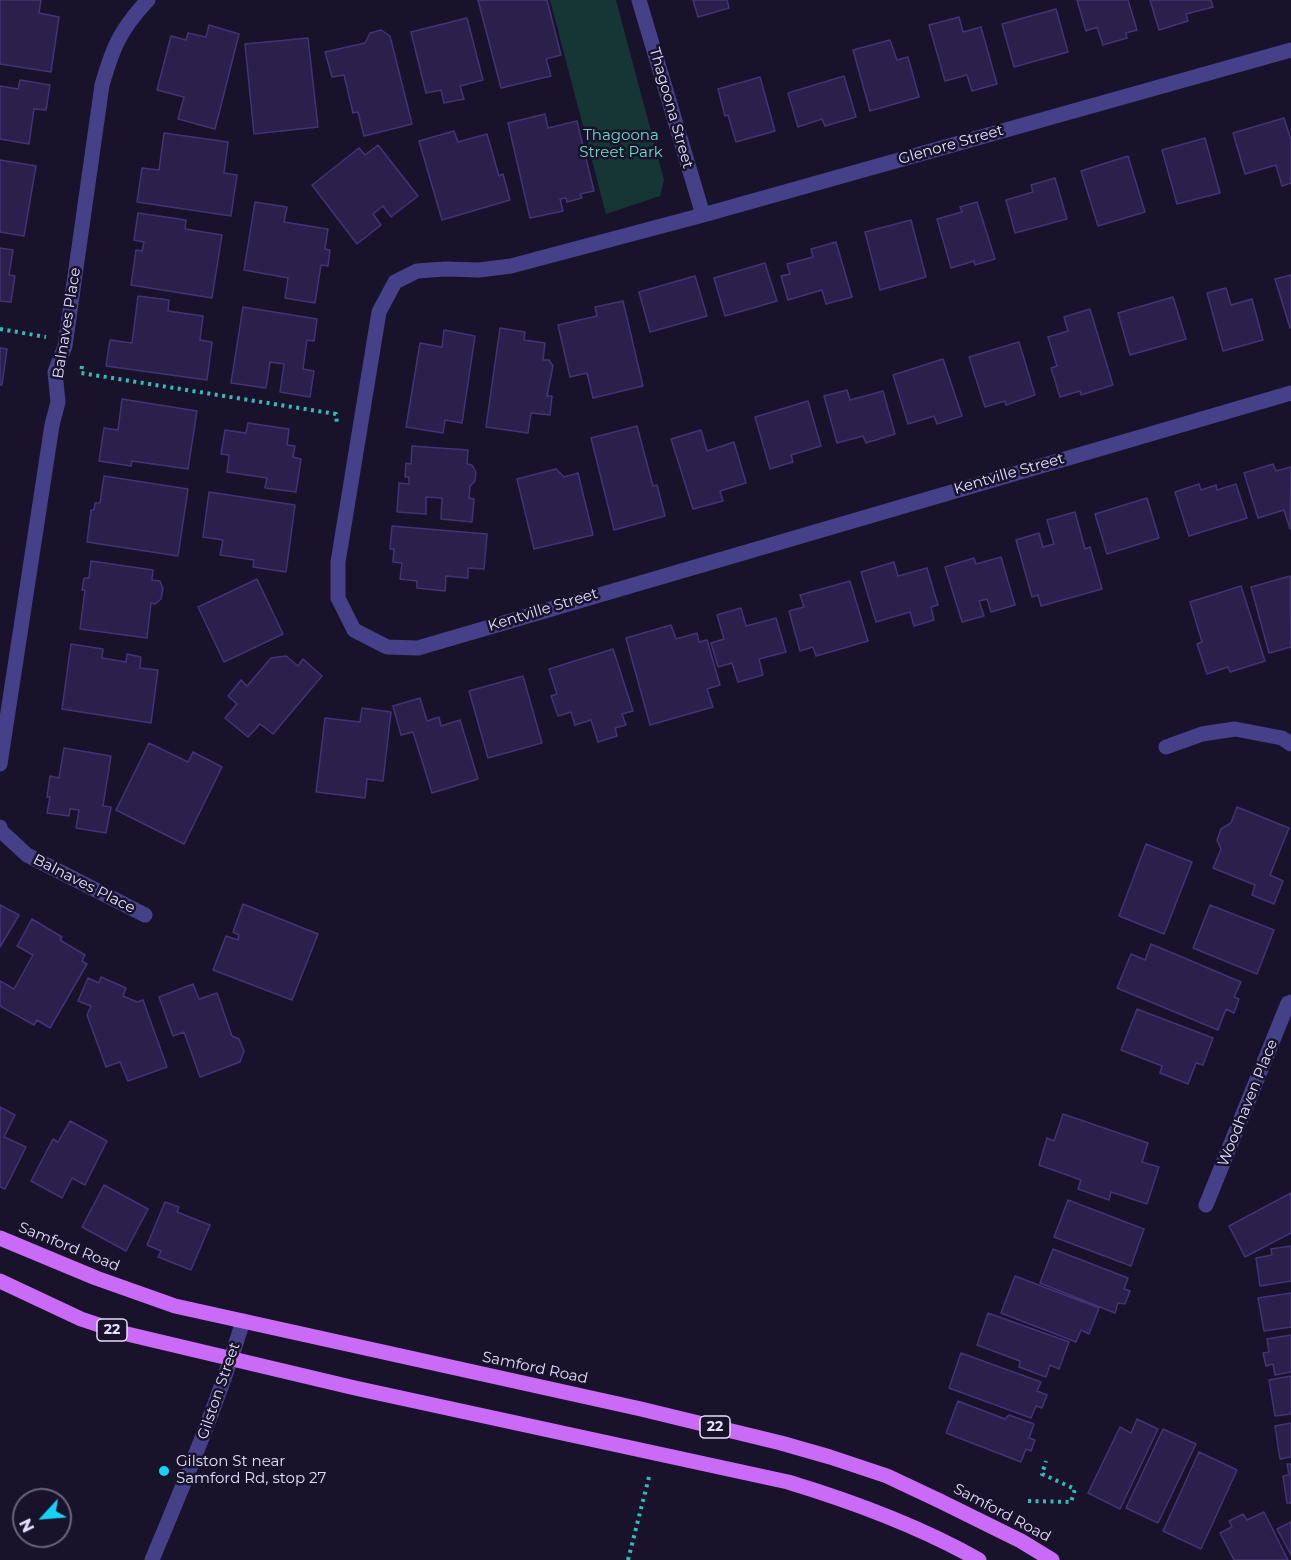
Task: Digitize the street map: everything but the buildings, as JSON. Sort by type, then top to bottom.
[{"type":"main road","name":"Samford Road","points":[[0,1238],[137,1294],[175,1306],[641,1409],[820,1454],[887,1476],[940,1500],[1021,1541],[1052,1560]]},
{"type":"main road","name":"22","points":[[0,1281],[81,1319],[123,1333],[355,1388],[788,1482],[843,1498],[956,1547],[979,1560]]},
{"type":"street","name":"Balnaves Place","points":[[0,764],[58,402],[55,372],[65,346],[102,86],[112,50],[129,20],[148,0]]},
{"type":"street","name":"Thagoona Street","points":[[639,0],[703,215]]},
{"type":"street","name":"Glenore Street","points":[[610,239],[1291,50]]},
{"type":"street","name":"Kentville Street","points":[[610,239],[511,266],[479,270],[417,271],[395,282],[379,312],[338,562],[338,598],[354,630],[387,647],[418,648],[1291,393]]},
{"type":"street","points":[[1166,747],[1202,734],[1235,729],[1282,738],[1291,744]]},
{"type":"street","name":"Balnaves Place","points":[[0,827],[1,831],[27,855],[145,915]]},
{"type":"street","name":"Woodhaven Place","points":[[1206,1205],[1288,1003],[1291,1002]]},
{"type":"street","name":"Gilston Street","points":[[152,1560],[207,1428],[243,1321]]},
{"type":"path","points":[[0,329],[50,338]]},
{"type":"path","points":[[82,363],[81,373],[336,414],[338,431],[358,435]]},
{"type":"path","points":[[1028,1501],[1071,1502],[1075,1489],[1042,1474],[1046,1461]]},
{"type":"path","points":[[628,1560],[649,1477]]},
{"type":"green space","name":"Thagoona Street Park","points":[[550,0],[616,0],[664,180],[660,196],[606,214]]},
{"type":"place","name":"Gilston St near Samford Rd, stop 27","points":[[164,1471]]}]
